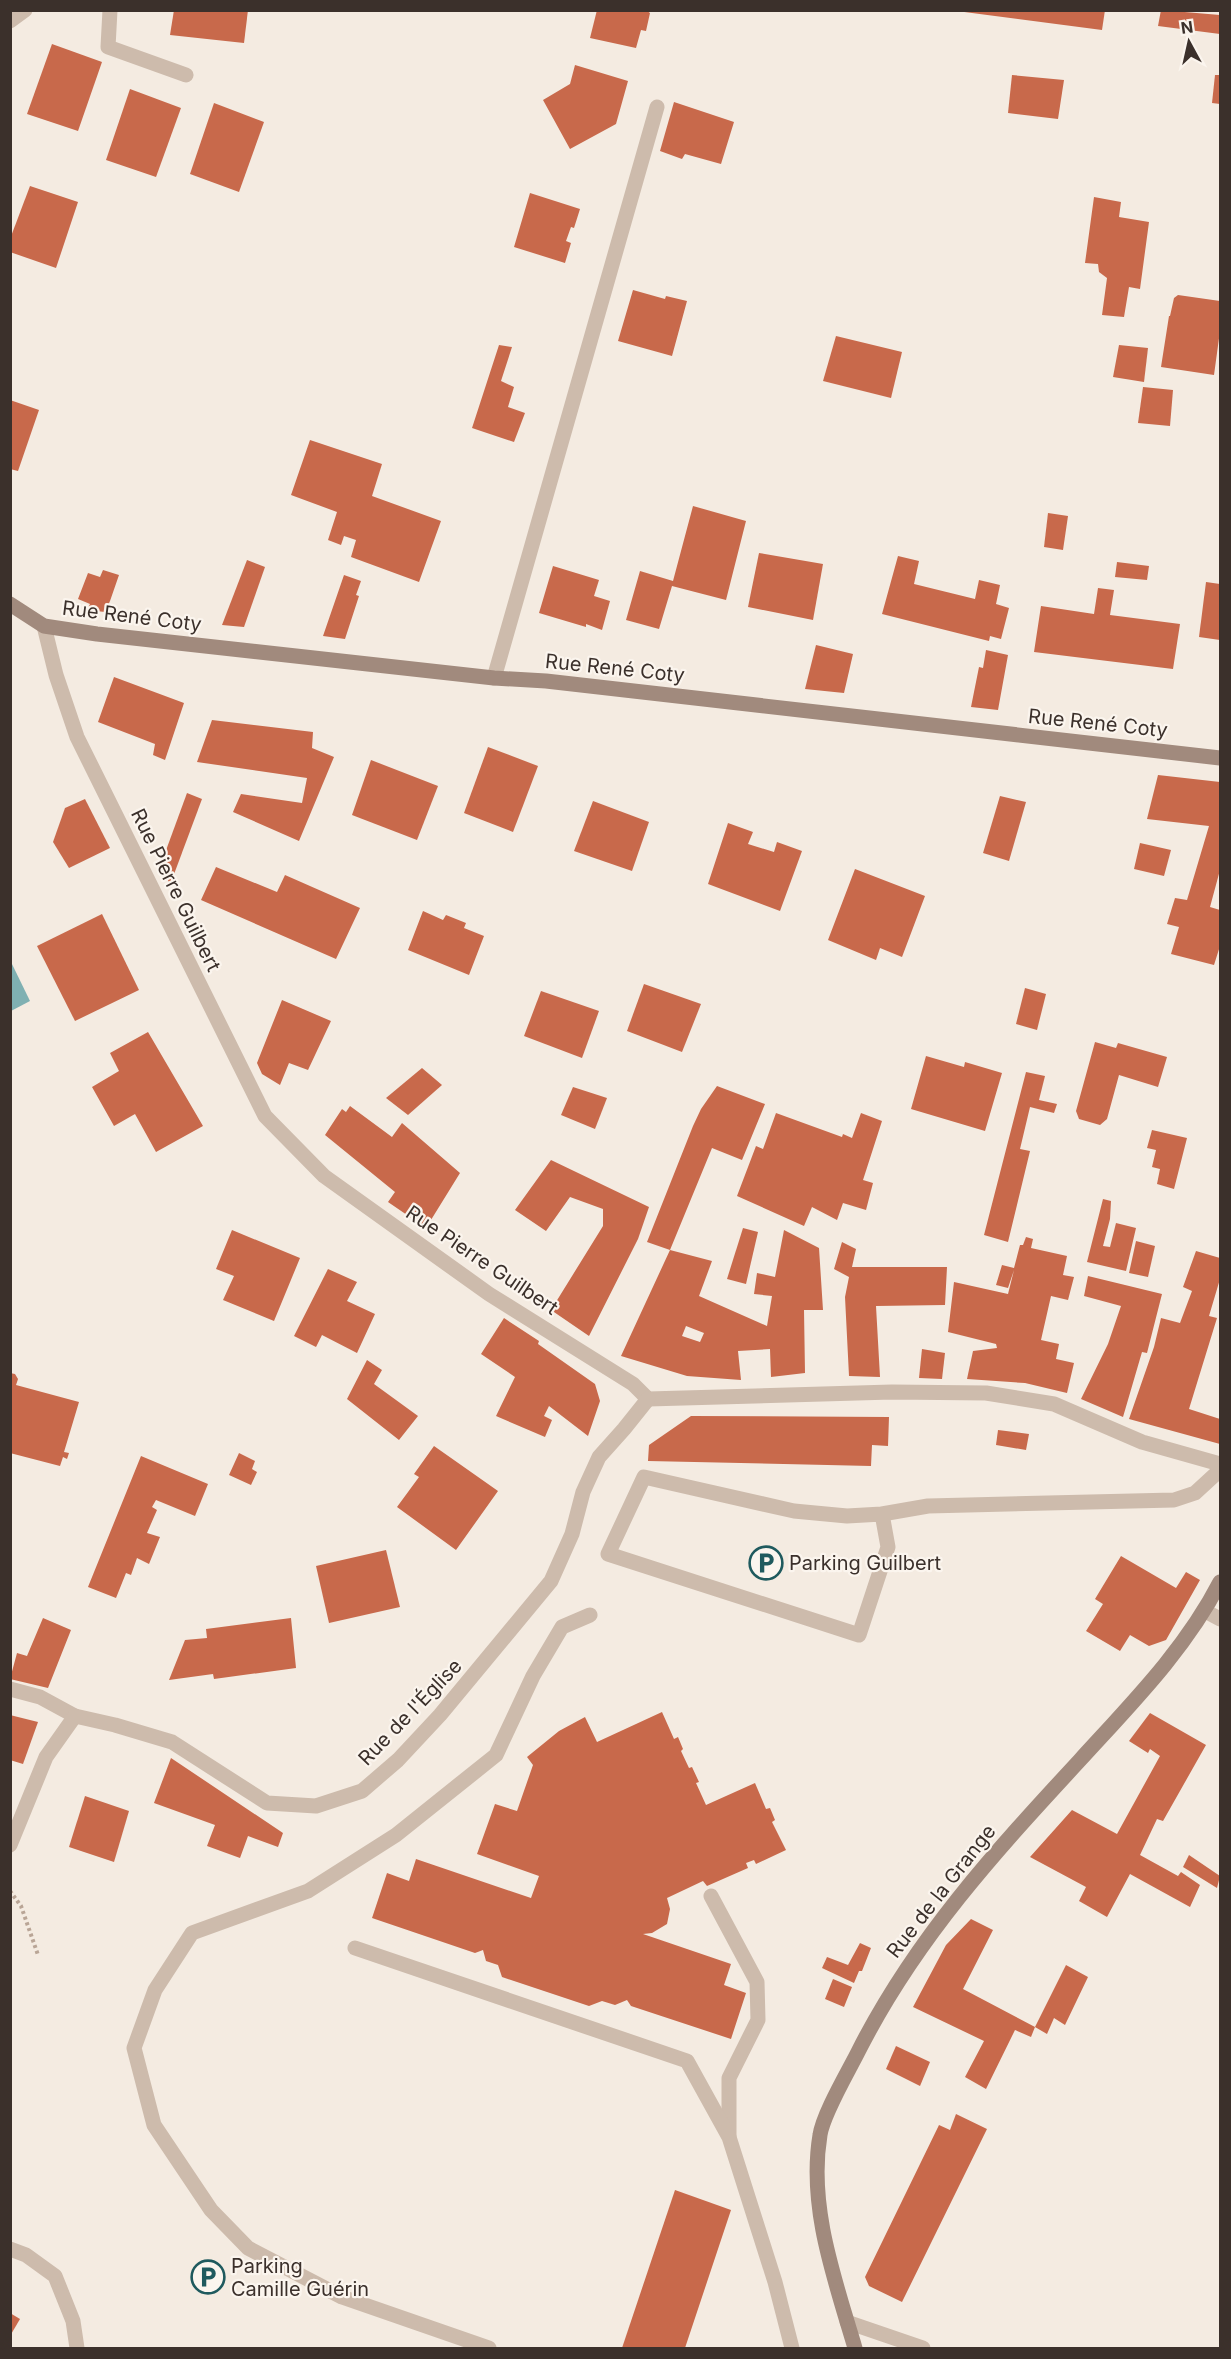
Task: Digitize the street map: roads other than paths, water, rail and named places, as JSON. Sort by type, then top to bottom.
[{"type":"street","points":[[10,21],[25,10]]},
{"type":"street","points":[[110,10],[108,47],[186,75]]},
{"type":"street","points":[[494,678],[657,107]]},
{"type":"street","name":"Rue René Coty","points":[[10,604],[44,626],[97,634],[494,678],[546,681],[1221,758]]},
{"type":"street","name":"Rue Pierre Guilbert","points":[[44,626],[56,675],[77,737],[265,1116],[324,1176],[489,1294],[633,1384],[648,1399]]},
{"type":"street","points":[[648,1399],[880,1392],[986,1393],[1054,1404],[1142,1442],[1221,1464]]},
{"type":"street","name":"Rue de l'Église","points":[[10,1689],[40,1697],[75,1716],[116,1725],[172,1742],[267,1803],[315,1806],[362,1791],[398,1760],[440,1715],[551,1581],[572,1534],[583,1492],[599,1457],[648,1399]]},
{"type":"street","points":[[882,1514],[888,1547],[859,1635],[608,1554],[644,1477],[794,1511],[847,1516],[882,1514],[928,1506],[1174,1500],[1195,1493],[1221,1470]]},
{"type":"street","name":"Rue de la Grange","points":[[855,2349],[820,2216],[817,2181],[820,2133],[869,2029],[924,1941],[990,1858],[1152,1682],[1205,1611],[1221,1582]]},
{"type":"street","points":[[1205,1611],[1221,1619]]},
{"type":"street","points":[[489,2349],[342,2297],[248,2248],[211,2210],[154,2125],[134,2048],[155,1990],[192,1933],[308,1891],[396,1836],[496,1755],[533,1676],[562,1627],[590,1616]]},
{"type":"street","points":[[10,1845],[46,1757],[75,1716]]},
{"type":"street","points":[[711,1896],[757,1982],[758,2020],[729,2079],[729,2137]]},
{"type":"street","points":[[355,1948],[687,2061],[729,2137],[775,2282],[792,2349]]},
{"type":"street","points":[[10,2249],[26,2255],[55,2276],[73,2321],[77,2349]]},
{"type":"street","points":[[847,2322],[922,2349]]},
{"type":"water","points":[[11,962],[30,1001],[10,1011]]},
{"type":"place","name":"Parking Guilbert","points":[[766,1563]]},
{"type":"place","name":"Parking Camille Guérin","points":[[208,2277]]}]
